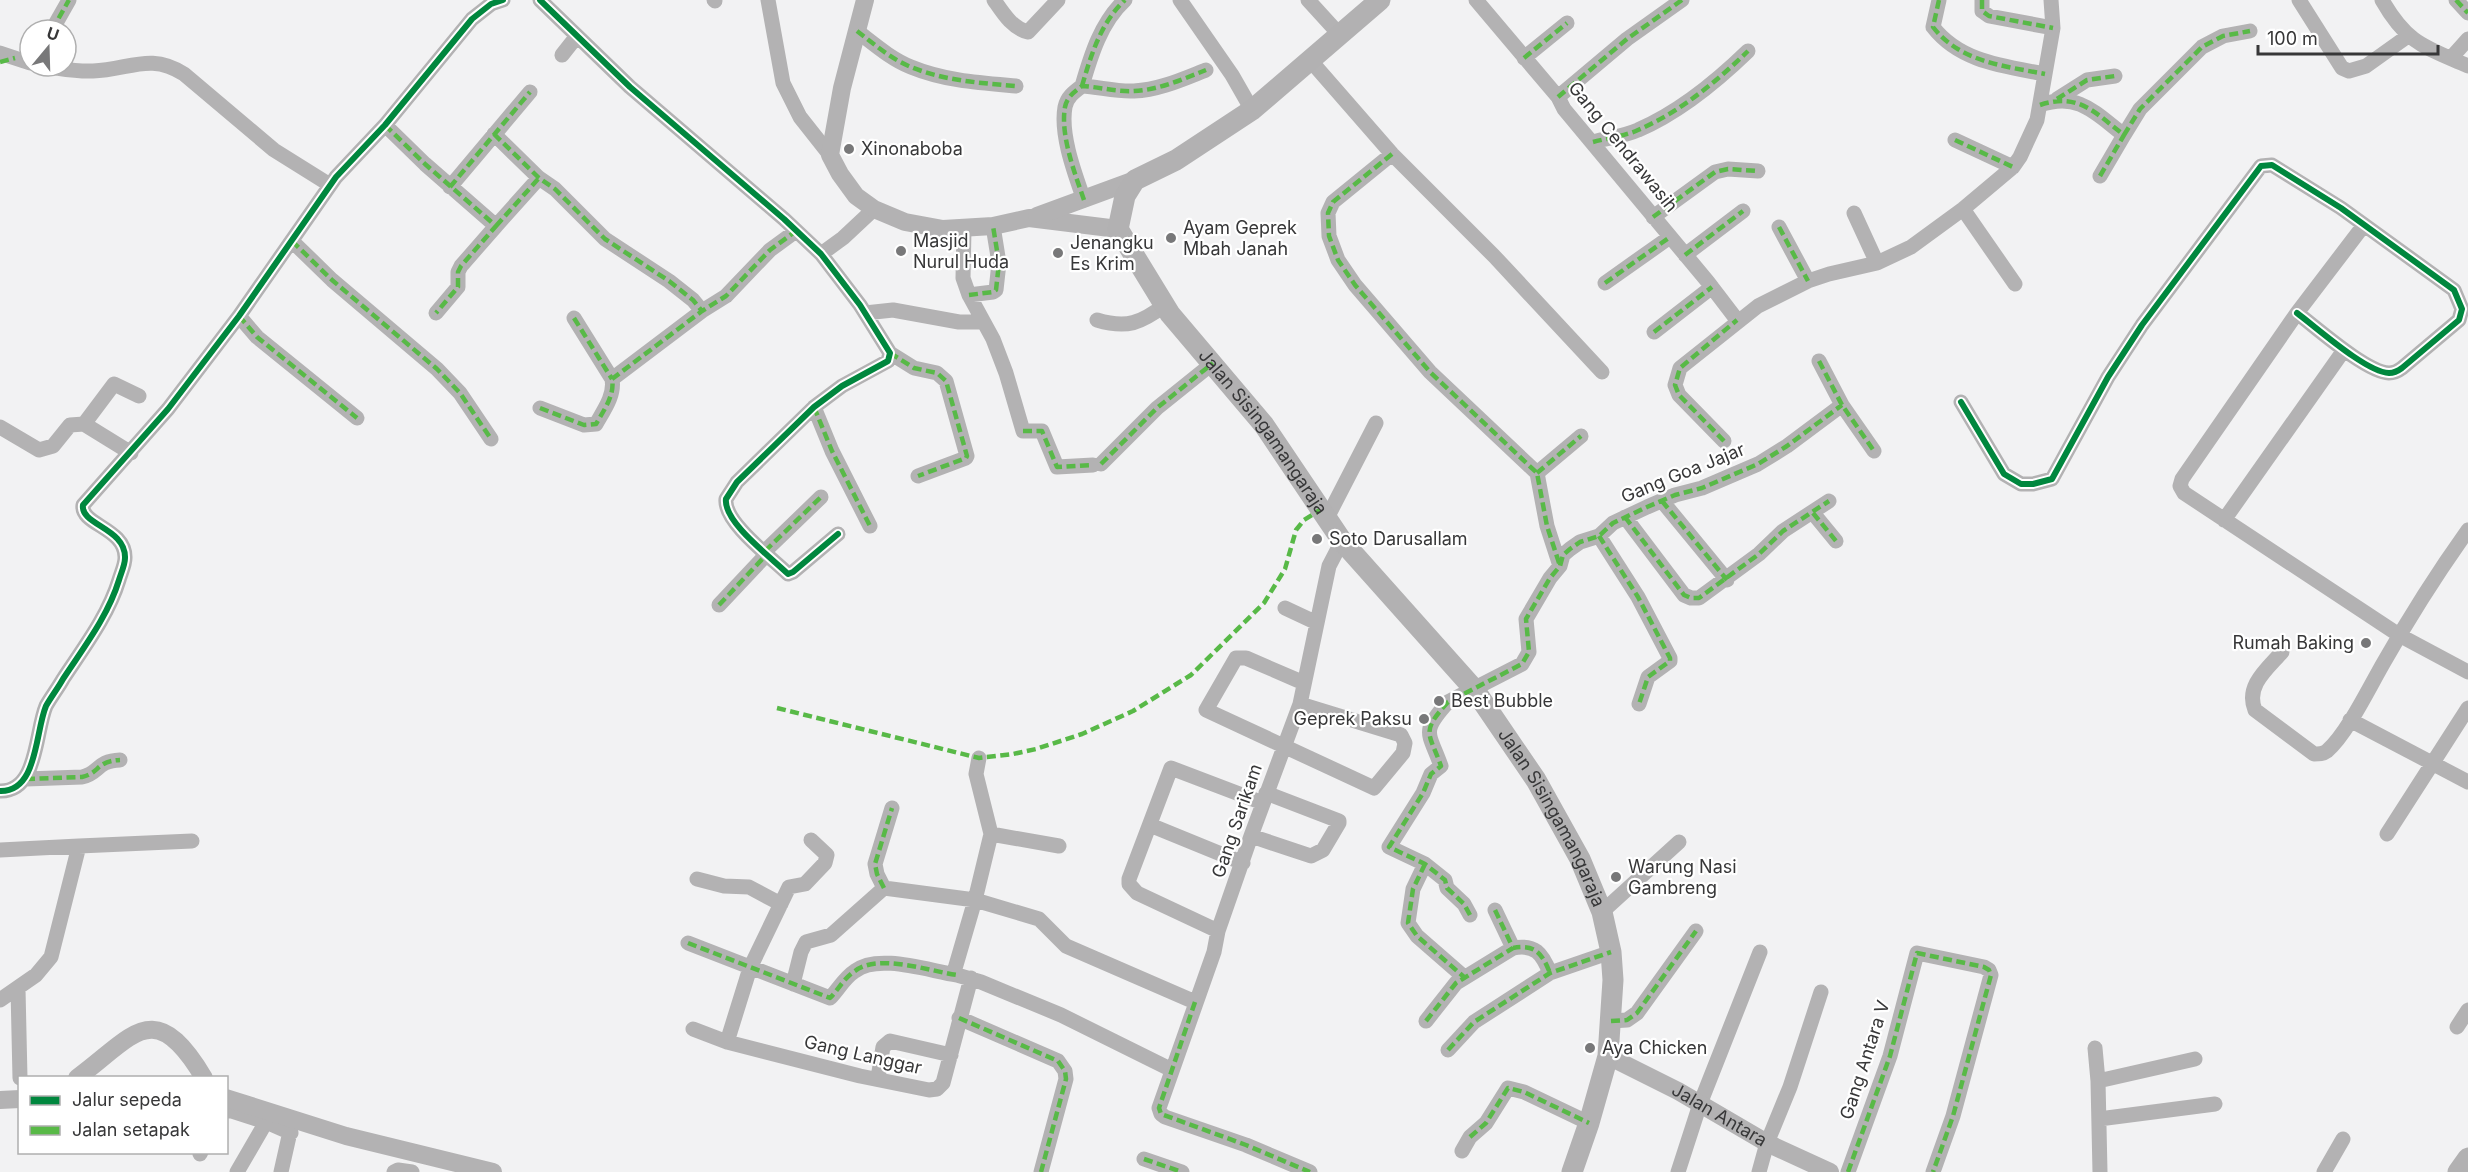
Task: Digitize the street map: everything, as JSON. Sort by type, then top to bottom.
[{"type":"main road","points":[[1118,229],[1125,196],[1135,180],[1176,160],[1252,110],[1380,0]]},
{"type":"main road","name":"Jalan Sisingamangaraja","points":[[1118,229],[1167,309],[1264,425],[1280,452],[1304,482],[1341,541],[1468,683],[1512,743],[1555,812],[1580,859],[1602,912],[1611,952],[1613,980],[1608,1056],[1572,1172]]},
{"type":"main road","points":[[2458,1172],[2468,1158]]},
{"type":"street","points":[[59,18],[69,0]]},
{"type":"street","points":[[0,791],[15,788],[26,779],[46,706],[108,609],[125,560],[124,549],[119,539],[86,516],[82,510],[83,505],[168,409],[239,316],[330,185],[385,125],[472,19],[491,4],[503,0]]},
{"type":"street","points":[[540,0],[630,87],[822,254],[865,313],[890,353],[914,368],[937,373],[946,381],[967,456],[918,476]]},
{"type":"street","points":[[768,0],[783,83],[800,117],[830,155],[856,196],[874,209],[905,222],[922,226],[964,229],[993,226],[1029,218],[1135,180]]},
{"type":"street","points":[[830,155],[842,88],[865,0]]},
{"type":"street","points":[[994,0],[1011,24],[1028,32],[1058,0]]},
{"type":"street","points":[[1084,200],[1073,167],[1065,126],[1065,106],[1071,94],[1082,86],[1089,61],[1106,21],[1125,0]]},
{"type":"street","points":[[1180,0],[1227,67],[1252,110]]},
{"type":"street","points":[[1308,0],[1339,34]]},
{"type":"street","name":"Gang Cendrawasih","points":[[1476,0],[1558,97],[1564,109],[1737,320]]},
{"type":"street","points":[[1558,97],[1627,39],[1682,0]]},
{"type":"street","points":[[1940,0],[1932,27],[1940,37],[1978,60],[2045,74]]},
{"type":"street","points":[[1982,0],[1982,11],[1989,16],[2053,28]]},
{"type":"street","points":[[1724,441],[1679,395],[1675,385],[1680,368],[1737,320],[1758,306],[1808,281],[1877,263],[1911,247],[1963,209],[2013,167],[2031,136],[2040,105],[2053,28],[2051,0]]},
{"type":"street","points":[[2299,0],[2342,68],[2349,71],[2366,66],[2408,36]]},
{"type":"street","points":[[2382,0],[2408,36],[2433,53],[2468,66]]},
{"type":"street","points":[[2456,0],[2468,13]]},
{"type":"street","points":[[1524,58],[1567,23]]},
{"type":"street","points":[[857,31],[910,67],[939,77],[1016,86]]},
{"type":"street","points":[[2100,176],[2140,109],[2202,47],[2223,36],[2250,31]]},
{"type":"street","points":[[562,55],[577,36]]},
{"type":"street","points":[[2451,58],[2468,39]]},
{"type":"street","points":[[1593,142],[1637,131],[1663,117],[1694,98],[1749,51]]},
{"type":"street","points":[[0,53],[7,60]]},
{"type":"street","points":[[1310,60],[1392,154],[1494,256],[1602,372]]},
{"type":"street","points":[[78,69],[94,71],[148,63],[167,64],[184,74],[274,150],[330,185]]},
{"type":"street","points":[[1082,86],[1133,91],[1177,82],[1206,70]]},
{"type":"street","points":[[2040,105],[2057,99],[2087,80],[2115,76]]},
{"type":"street","points":[[450,187],[530,92]]},
{"type":"street","points":[[2057,99],[2082,104],[2124,135]]},
{"type":"street","points":[[385,125],[450,187],[496,226]]},
{"type":"street","points":[[494,134],[539,178],[555,189],[605,240],[669,280],[693,300],[702,311]]},
{"type":"street","points":[[1955,140],[2013,167]]},
{"type":"street","points":[[1392,154],[1334,202],[1328,213],[1329,236],[1338,260],[1389,327],[1430,372],[1537,472],[1547,526],[1560,566]]},
{"type":"street","points":[[1961,402],[2004,474],[2021,484],[2033,484],[2052,479],[2108,376],[2142,325],[2261,166],[2272,165],[2364,225],[2454,290],[2462,309],[2459,320],[2392,374],[2381,372],[2344,350],[2297,313]]},
{"type":"street","points":[[1653,217],[1715,172],[1728,169],[1758,171]]},
{"type":"street","points":[[436,312],[458,286],[458,272],[461,266],[539,178]]},
{"type":"street","points":[[822,254],[874,209]]},
{"type":"street","points":[[1963,209],[2015,284]]},
{"type":"street","points":[[1685,255],[1743,211]]},
{"type":"street","points":[[1854,213],[1877,263]]},
{"type":"street","points":[[1029,218],[1118,229]]},
{"type":"street","points":[[2364,225],[2297,313],[2182,479],[2180,486],[2184,493],[2400,635],[2468,672]]},
{"type":"street","points":[[969,295],[996,290],[999,263],[993,226]]},
{"type":"street","points":[[1779,227],[1808,281]]},
{"type":"street","points":[[964,229],[963,278],[969,295],[993,339],[1006,373],[1023,431],[1042,431],[1057,467],[1097,465],[1157,408],[1213,363]]},
{"type":"street","points":[[612,379],[702,311],[726,296],[770,250],[796,231]]},
{"type":"street","points":[[1605,283],[1670,237]]},
{"type":"street","points":[[292,241],[332,280],[437,369],[460,393],[491,439]]},
{"type":"street","points":[[1654,332],[1712,287]]},
{"type":"street","points":[[1097,320],[1125,325],[1143,321],[1167,309]]},
{"type":"street","points":[[865,313],[893,310],[959,322],[982,322]]},
{"type":"street","points":[[239,316],[257,337],[357,418]]},
{"type":"street","points":[[540,408],[584,424],[596,424],[609,402],[614,387],[612,379],[574,318]]},
{"type":"street","points":[[2224,520],[2344,350]]},
{"type":"street","points":[[838,534],[790,574],[744,533],[729,514],[725,503],[727,495],[737,482],[814,407],[842,386],[888,361],[890,353]]},
{"type":"street","points":[[1819,362],[1842,405],[1874,452]]},
{"type":"street","points":[[84,424],[114,384],[139,396]]},
{"type":"street","name":"Gang Goa Jajar","points":[[1468,683],[1513,670],[1527,657],[1530,645],[1526,619],[1550,578],[1560,566],[1563,555],[1570,549],[1580,542],[1599,536],[1625,517],[1675,495],[1702,488],[1758,464],[1787,446],[1842,405]]},
{"type":"street","points":[[814,407],[832,451],[870,526]]},
{"type":"street","points":[[0,427],[39,450],[54,446],[70,425],[84,424],[130,453]]},
{"type":"street","points":[[1326,520],[1373,429]]},
{"type":"street","points":[[1537,472],[1581,436]]},
{"type":"street","points":[[719,605],[821,497]]},
{"type":"street","points":[[1662,501],[1727,580]]},
{"type":"street","points":[[1625,517],[1684,595],[1699,598],[1727,580],[1783,531],[1829,501]]},
{"type":"street","points":[[1813,513],[1836,541]]},
{"type":"street","points":[[2282,652],[2257,681],[2251,694],[2255,710],[2314,754],[2322,754],[2328,750],[2350,720],[2441,568],[2468,530]]},
{"type":"street","points":[[1599,536],[1638,597],[1670,658],[1670,661],[1648,677],[1639,704]]},
{"type":"street","name":"Gang Sarikam","points":[[1310,1172],[1246,1145],[1166,1117],[1159,1111],[1214,952],[1218,931],[1299,704],[1329,567],[1341,541]]},
{"type":"street","points":[[1285,608],[1317,623]]},
{"type":"street","points":[[1299,704],[1401,735],[1405,740],[1403,753],[1374,788],[1206,710],[1233,660],[1240,656],[1304,683]]},
{"type":"street","points":[[1468,683],[1448,702],[1430,727],[1428,734],[1437,770],[1389,847],[1425,864],[1445,880],[1447,888],[1464,904],[1470,915]]},
{"type":"street","points":[[2387,834],[2468,708]]},
{"type":"street","points":[[2350,720],[2468,782]]},
{"type":"street","points":[[978,758],[976,774],[991,834],[1059,846]]},
{"type":"street","points":[[26,779],[88,776],[106,761],[120,760]]},
{"type":"street","points":[[1218,931],[1137,893],[1131,887],[1129,879],[1171,768],[1339,821],[1340,824],[1323,850],[1311,856],[1251,836]]},
{"type":"street","points":[[884,888],[875,864],[892,808]]},
{"type":"street","points":[[1150,825],[1243,863]]},
{"type":"street","name":"Gang Langgar","points":[[693,1029],[727,1042],[929,1090],[937,1089],[943,1083],[959,1018],[964,977],[954,968],[975,900],[991,834]]},
{"type":"street","points":[[727,1042],[750,968],[789,887],[805,884],[827,861],[827,855],[811,840]]},
{"type":"street","points":[[0,850],[192,841]]},
{"type":"street","points":[[1602,912],[1679,842]]},
{"type":"street","points":[[0,1000],[18,989],[46,966],[51,957],[79,846]]},
{"type":"street","points":[[1425,864],[1413,889],[1408,923],[1417,936],[1464,977]]},
{"type":"street","points":[[697,879],[724,886],[749,887],[781,904]]},
{"type":"street","points":[[793,984],[801,952],[806,942],[825,939],[831,935],[884,888],[975,900],[1039,919],[1066,946],[1195,1002]]},
{"type":"street","points":[[1495,910],[1513,948]]},
{"type":"street","points":[[1611,1021],[1627,1020],[1637,1013],[1696,931]]},
{"type":"street","points":[[688,944],[831,998],[841,983],[868,963],[898,964],[964,977],[1061,1015],[1172,1070]]},
{"type":"street","points":[[1426,1021],[1456,983],[1513,948],[1531,947],[1539,951],[1550,973]]},
{"type":"street","points":[[1448,1050],[1474,1022],[1550,973],[1611,952]]},
{"type":"street","points":[[1678,1172],[1700,1104],[1760,952]]},
{"type":"street","name":"Gang Antara V","points":[[1848,1172],[1890,1056],[1917,953],[1984,966],[1991,975],[1953,1116],[1933,1172]]},
{"type":"street","points":[[18,989],[20,1076]]},
{"type":"street","points":[[1759,1172],[1767,1143],[1790,1087],[1821,992]]},
{"type":"street","points":[[2457,1027],[2468,1010]]},
{"type":"street","points":[[959,1018],[1058,1061],[1063,1066],[1066,1079],[1041,1172]]},
{"type":"street","points":[[78,1076],[117,1043],[149,1029],[165,1033],[180,1044],[203,1076]]},
{"type":"street","points":[[878,1078],[883,1047],[890,1041],[951,1055]]},
{"type":"street","points":[[2095,1048],[2100,1172]]},
{"type":"street","name":"Jalan Antara","points":[[1608,1056],[1700,1104],[1767,1143],[1830,1172]]},
{"type":"street","points":[[2098,1081],[2195,1059]]},
{"type":"street","points":[[1466,1144],[1486,1123],[1508,1088],[1524,1092],[1589,1123]]},
{"type":"street","points":[[0,1100],[18,1099]]},
{"type":"street","points":[[228,1099],[292,1126]]},
{"type":"street","points":[[2099,1119],[2216,1104]]},
{"type":"street","points":[[228,1111],[266,1122],[346,1136],[493,1172]]},
{"type":"street","points":[[237,1172],[266,1122]]},
{"type":"street","points":[[281,1172],[292,1126]]},
{"type":"street","points":[[2324,1172],[2343,1139]]},
{"type":"street","points":[[1144,1159],[1182,1172]]},
{"type":"street","points":[[394,1172],[398,1170],[412,1172]]},
{"type":"marked path","points":[[59,18],[69,0]]},
{"type":"marked path","points":[[1082,86],[1103,29],[1109,18],[1125,0]]},
{"type":"marked path","points":[[1558,97],[1627,39],[1682,0]]},
{"type":"marked path","points":[[1939,0],[1933,27],[1956,48],[1984,61],[2045,74]]},
{"type":"marked path","points":[[1982,0],[1982,11],[1989,16],[2053,28]]},
{"type":"marked path","points":[[2456,0],[2468,13]]},
{"type":"marked path","points":[[1524,58],[1567,23]]},
{"type":"marked path","points":[[857,31],[897,60],[924,72],[963,81],[1016,86]]},
{"type":"marked path","points":[[2040,105],[2066,101],[2076,103],[2095,112],[2124,135],[2140,109],[2202,47],[2223,36],[2250,31]]},
{"type":"marked path","points":[[1593,142],[1633,132],[1653,123],[1710,85],[1748,51]]},
{"type":"marked path","points":[[0,62],[15,58]]},
{"type":"marked path","points":[[1084,200],[1066,142],[1065,107],[1071,95],[1082,86],[1128,91],[1153,89],[1206,70]]},
{"type":"marked path","points":[[2057,99],[2087,80],[2115,76]]},
{"type":"marked path","points":[[450,187],[530,92]]},
{"type":"marked path","points":[[385,125],[425,164],[496,226],[461,266],[458,272],[458,287],[436,313]]},
{"type":"marked path","points":[[494,134],[539,178],[555,189],[605,239],[669,281],[693,300],[702,311]]},
{"type":"marked path","points":[[2100,176],[2124,135]]},
{"type":"marked path","points":[[1955,140],[2013,167]]},
{"type":"marked path","points":[[1392,154],[1333,202],[1328,213],[1329,236],[1338,260],[1355,285],[1430,372],[1537,473],[1547,526],[1560,566]]},
{"type":"marked path","points":[[1653,217],[1715,172],[1728,169],[1758,171]]},
{"type":"marked path","points":[[496,226],[539,178]]},
{"type":"marked path","points":[[1685,255],[1743,211]]},
{"type":"marked path","points":[[969,295],[996,290],[999,263],[993,226]]},
{"type":"marked path","points":[[1779,227],[1808,281]]},
{"type":"marked path","points":[[540,408],[584,425],[596,424],[610,397],[612,379],[702,311],[726,296],[770,250],[796,231]]},
{"type":"marked path","points":[[1605,283],[1670,237]]},
{"type":"marked path","points":[[292,241],[332,280],[437,369],[460,393],[491,439]]},
{"type":"marked path","points":[[1654,332],[1712,287]]},
{"type":"marked path","points":[[239,316],[257,337],[357,418]]},
{"type":"marked path","points":[[574,318],[612,379]]},
{"type":"marked path","points":[[1724,441],[1679,395],[1675,385],[1680,368],[1737,320]]},
{"type":"marked path","points":[[890,353],[914,368],[937,373],[946,381],[967,456],[918,476]]},
{"type":"marked path","points":[[1819,361],[1842,405],[1874,451]]},
{"type":"marked path","points":[[1101,464],[1157,408],[1213,363]]},
{"type":"marked path","points":[[1470,915],[1464,904],[1447,888],[1445,880],[1425,864],[1389,847],[1423,793],[1431,774],[1441,766],[1429,733],[1433,720],[1448,702],[1522,664],[1529,652],[1526,619],[1550,578],[1560,566],[1563,555],[1570,549],[1580,542],[1599,536],[1613,523],[1647,507],[1675,495],[1702,488],[1758,464],[1787,446],[1842,405]]},
{"type":"marked path","points":[[814,407],[832,451],[870,526]]},
{"type":"marked path","points":[[1023,431],[1042,431],[1057,467],[1093,465]]},
{"type":"marked path","points":[[1537,473],[1581,436]]},
{"type":"marked path","points":[[765,551],[821,497]]},
{"type":"marked path","points":[[1662,501],[1727,580]]},
{"type":"marked path","points":[[1625,517],[1684,595],[1699,598],[1759,554],[1783,531],[1829,501]]},
{"type":"marked path","points":[[777,708],[979,758],[1036,749],[1082,734],[1133,711],[1191,675],[1264,603],[1285,569],[1296,530],[1304,520],[1320,510]]},
{"type":"marked path","points":[[1813,513],[1836,541]]},
{"type":"marked path","points":[[1599,536],[1638,597],[1670,658],[1670,661],[1648,677],[1639,704]]},
{"type":"marked path","points":[[719,605],[767,554]]},
{"type":"marked path","points":[[26,779],[82,777],[106,763],[120,760]]},
{"type":"marked path","points":[[884,888],[875,864],[892,808]]},
{"type":"marked path","points":[[1425,864],[1413,889],[1408,923],[1417,936],[1464,977]]},
{"type":"marked path","points":[[1495,910],[1513,948],[1527,947],[1537,952],[1541,955],[1550,973]]},
{"type":"marked path","points":[[1611,1021],[1627,1020],[1637,1013],[1696,931]]},
{"type":"marked path","points":[[688,943],[830,998],[855,971],[877,963],[904,965],[957,975]]},
{"type":"marked path","points":[[1426,1021],[1456,983],[1513,948]]},
{"type":"marked path","points":[[1448,1050],[1474,1022],[1550,973],[1611,952]]},
{"type":"marked path","points":[[1848,1172],[1890,1056],[1917,953],[1984,967],[1991,975],[1953,1116],[1933,1172]]},
{"type":"marked path","points":[[1195,1002],[1159,1108],[1161,1114],[1246,1145],[1310,1172]]},
{"type":"marked path","points":[[959,1018],[1058,1061],[1065,1071],[1066,1079],[1041,1172]]},
{"type":"marked path","points":[[1470,1137],[1486,1123],[1508,1088],[1524,1092],[1589,1123]]},
{"type":"marked path","points":[[1144,1159],[1182,1172]]},
{"type":"cycle path","points":[[0,791],[12,789],[22,782],[33,759],[46,706],[102,619],[124,566],[123,548],[118,540],[88,518],[83,505],[168,409],[239,316],[336,177],[385,125],[472,19],[491,4],[503,0]]},
{"type":"cycle path","points":[[540,0],[630,87],[784,219],[821,254],[860,305],[890,353],[888,361],[842,386],[814,407],[737,482],[726,499],[727,508],[740,529],[788,574],[838,534]]},
{"type":"cycle path","points":[[1961,402],[2004,474],[2021,484],[2033,484],[2052,479],[2108,377],[2142,325],[2261,166],[2272,165],[2341,208],[2454,290],[2462,309],[2459,320],[2402,368],[2389,373],[2379,371],[2355,358],[2297,313]]},
{"type":"place","name":"Xinonaboba","points":[[849,149]]},
{"type":"place","name":"Ayam Geprek Mbah Janah","points":[[1171,238]]},
{"type":"place","name":"Masjid Nurul Huda","points":[[901,251]]},
{"type":"place","name":"Jenangku Es Krim","points":[[1058,253]]},
{"type":"place","name":"Soto Darusallam","points":[[1317,539]]},
{"type":"place","name":"Rumah Baking","points":[[2366,643]]},
{"type":"place","name":"Best Bubble","points":[[1439,701]]},
{"type":"place","name":"Geprek Paksu","points":[[1424,719]]},
{"type":"place","name":"Warung Nasi Gambreng","points":[[1616,877]]},
{"type":"place","name":"Aya Chicken","points":[[1590,1048]]}]
